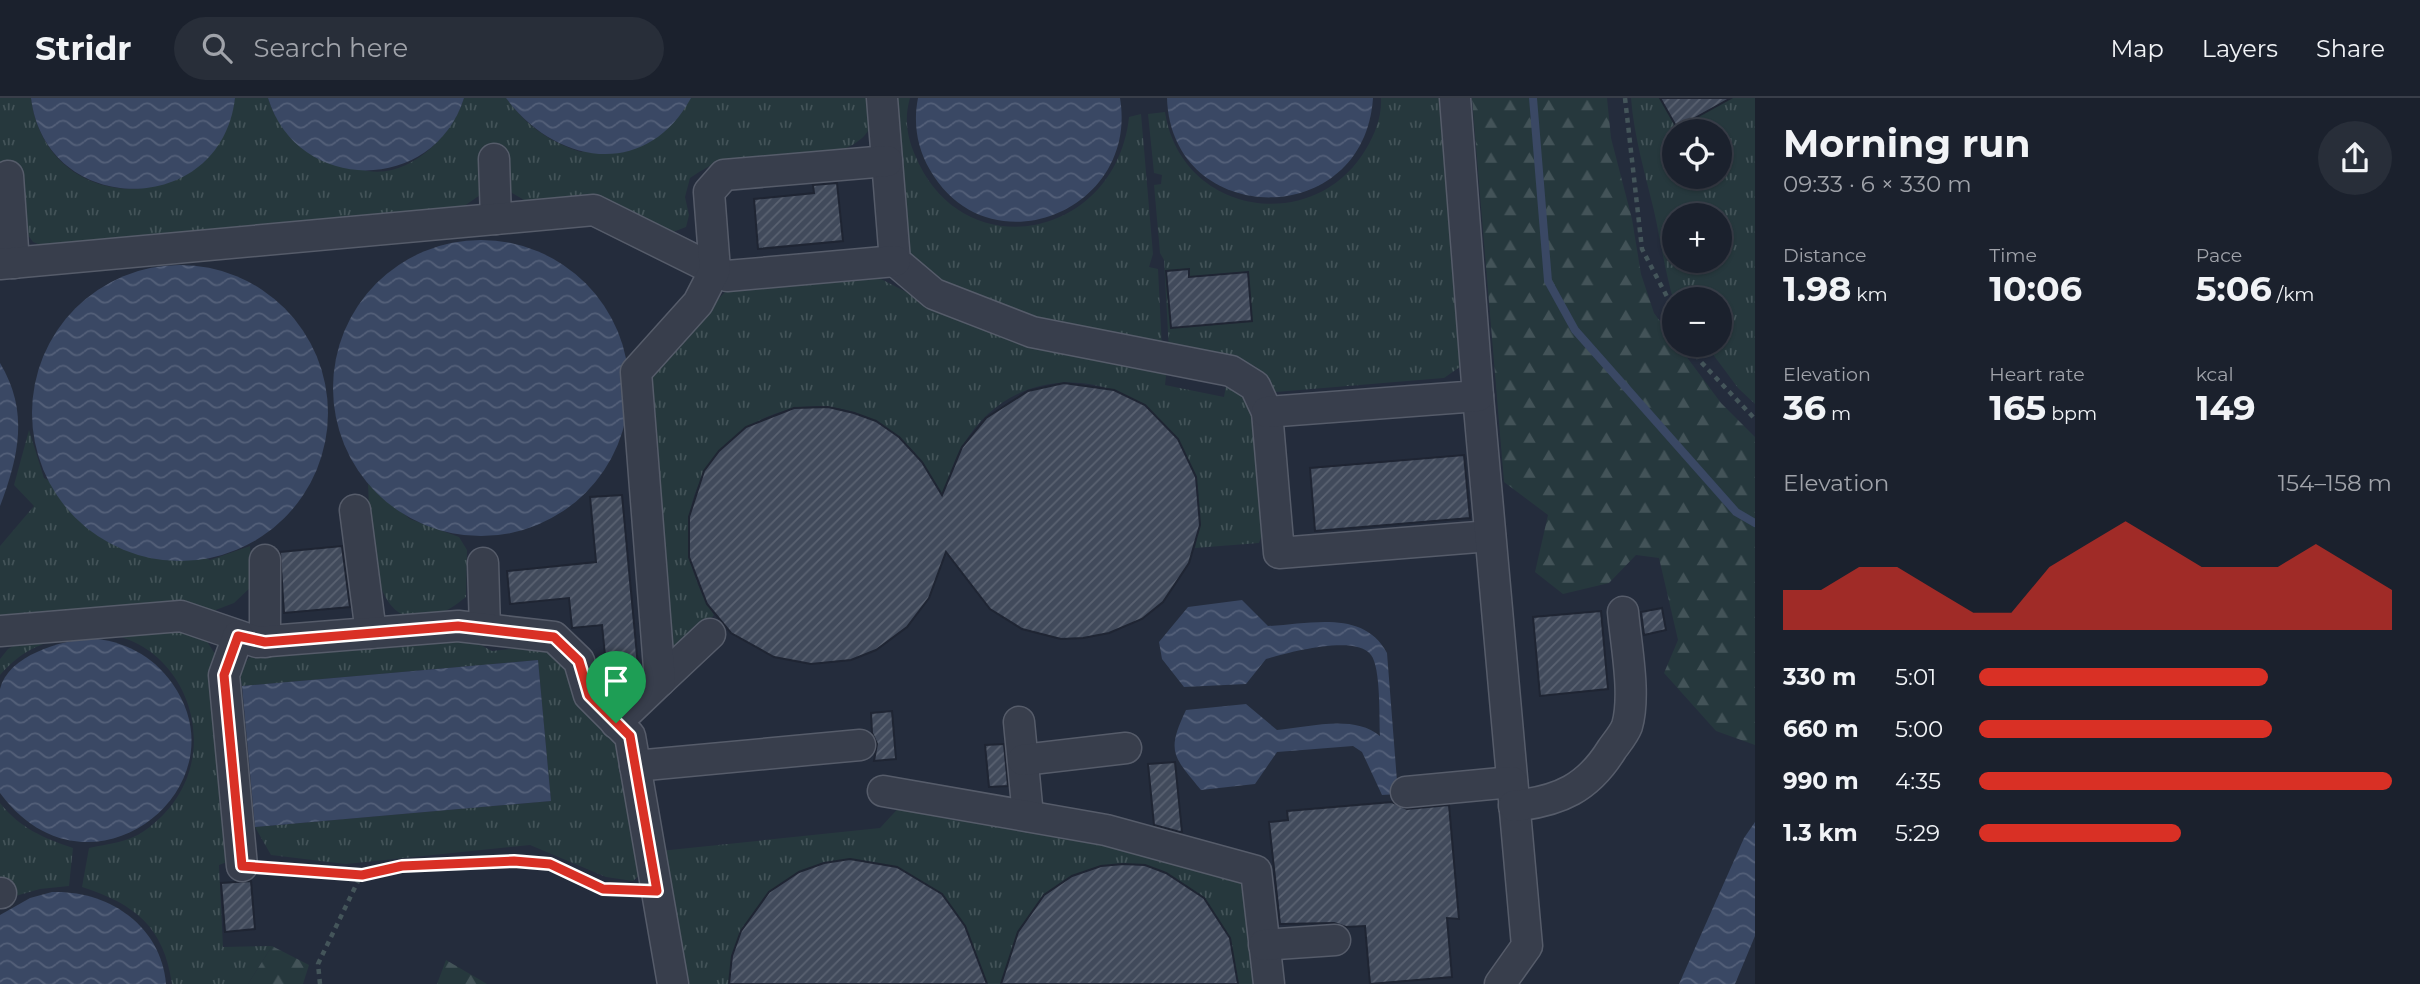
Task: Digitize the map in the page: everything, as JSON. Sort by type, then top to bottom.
[{"type":"lane","points":[[882,98],[895,261],[934,294],[1032,331],[1231,371],[1255,386],[1267,412],[1279,553],[1490,536]]},
{"type":"lane","points":[[1455,98],[1478,396],[1527,946],[1500,984]]},
{"type":"lane","points":[[494,159],[496,219]]},
{"type":"lane","points":[[660,681],[636,372],[698,303],[715,270],[709,192],[724,175],[887,161]]},
{"type":"lane","points":[[8,176],[7,263],[594,210],[727,276],[895,261]]},
{"type":"lane","points":[[1267,412],[1478,396]]},
{"type":"lane","points":[[355,510],[371,633]]},
{"type":"lane","points":[[242,866],[224,675],[252,639],[265,560]]},
{"type":"lane","points":[[483,563],[485,629]]},
{"type":"lane","points":[[1406,792],[1513,794],[1538,803],[1575,790],[1597,773],[1627,727],[1630,686],[1623,612]]},
{"type":"lane","points":[[1,632],[181,616],[252,639],[458,626],[554,637],[579,661],[589,695],[630,736],[673,984]]},
{"type":"lane","points":[[616,723],[710,634]]},
{"type":"lane","points":[[1019,722],[1028,816]]},
{"type":"lane","points":[[635,765],[860,745]]},
{"type":"lane","points":[[1023,760],[1126,748]]},
{"type":"lane","points":[[883,791],[1106,830],[1256,871],[1269,984]]},
{"type":"lane","points":[[1264,945],[1335,940]]},
{"type":"path","points":[[1625,98],[1642,249],[1662,287]]},
{"type":"path","points":[[1698,357],[1755,419]]},
{"type":"path","points":[[242,866],[362,875],[402,866],[514,861],[550,864],[603,889],[657,891]]},
{"type":"path","points":[[320,984],[318,964],[362,875]]},
{"type":"green space","points":[[0,98],[31,98],[43,138],[66,166],[97,183],[131,189],[165,183],[196,166],[221,138],[235,98],[268,98],[281,124],[294,134],[356,167],[368,171],[384,171],[400,168],[428,151],[450,126],[464,98],[506,98],[522,117],[539,131],[558,143],[581,152],[691,98],[875,98],[872,123],[860,139],[842,150],[791,158],[718,163],[690,178],[685,197],[689,215],[686,227],[673,232],[533,205],[512,193],[503,179],[460,209],[51,249],[33,242],[23,228],[0,168]]},
{"type":"green space","points":[[893,98],[910,98],[907,127],[910,141],[915,155],[937,191],[966,215],[1000,226],[1035,225],[1068,213],[1097,191],[1118,158],[1129,117],[1141,114],[1153,254],[1149,267],[1158,269],[1162,348],[1035,322],[929,276],[910,252],[904,225]]},
{"type":"green space","points":[[1381,98],[1441,98],[1464,364],[1444,378],[1275,392],[1255,366],[1169,351],[1164,260],[1160,253],[1154,185],[1161,184],[1162,175],[1154,173],[1148,114],[1165,112],[1176,147],[1196,174],[1222,192],[1252,202],[1284,203],[1315,195],[1343,177],[1366,149],[1372,137],[1379,118]]},
{"type":"green space","points":[[1472,98],[1607,98],[1611,138],[1632,219],[1641,274],[1654,313],[1662,324],[1662,357],[1687,357],[1721,403],[1755,437],[1755,745],[1716,731],[1664,673],[1678,640],[1659,558],[1636,555],[1609,583],[1563,594],[1535,572],[1548,515],[1504,482]]},
{"type":"green space","points":[[1631,98],[1755,98],[1755,404],[1738,388],[1715,357],[1732,357],[1732,287],[1670,287],[1667,273],[1732,273],[1732,203],[1662,203],[1662,249],[1640,155]]},
{"type":"green space","points":[[877,277],[918,298],[1167,367],[1165,385],[1224,397],[1227,380],[1253,397],[1264,529],[1259,543],[1195,548],[1198,495],[1183,450],[1156,415],[1119,393],[1078,383],[1035,387],[996,408],[963,445],[954,463],[945,496],[939,498],[914,452],[870,418],[823,406],[778,413],[738,434],[707,469],[690,512],[691,562],[714,615],[680,652],[667,654],[645,374],[727,290]]},
{"type":"green space","points":[[29,430],[44,478],[210,560],[250,546],[253,585],[234,603],[213,611],[0,619],[0,546],[34,506],[14,485]]},
{"type":"green space","points":[[368,484],[410,519],[459,537],[467,550],[466,597],[436,614],[406,616],[394,608],[384,594],[378,577],[371,536]]},
{"type":"green space","points":[[183,624],[201,632],[217,657],[232,860],[219,865],[223,947],[272,946],[248,984],[172,984],[162,947],[144,920],[117,901],[82,887],[89,848],[125,840],[144,831],[175,800],[191,765],[193,728],[184,693],[164,664],[135,642],[99,633],[57,639],[40,645],[26,652],[0,675],[0,659],[8,649],[26,639]]},
{"type":"green space","points":[[460,634],[492,651],[544,645],[564,653],[623,743],[644,871],[633,881],[606,877],[530,845],[346,864],[271,855],[255,827],[551,801],[538,660],[242,686],[239,671],[249,658],[263,649]]},
{"type":"green space","points":[[904,802],[1106,837],[1246,885],[1255,984],[682,984],[660,851],[880,828]]},
{"type":"green space","points":[[0,803],[33,831],[73,848],[69,886],[40,889],[12,897],[0,884]]},
{"type":"green space","points":[[272,946],[309,965],[303,984],[248,984]]},
{"type":"green space","points":[[446,960],[487,984],[437,984]]},
{"type":"water","points":[[31,98],[235,98],[223,138],[199,166],[168,183],[133,189],[98,183],[67,166],[43,138]]},
{"type":"water","points":[[268,98],[464,98],[448,130],[425,152],[397,166],[366,170],[335,166],[307,152],[284,130]]},
{"type":"water","points":[[506,98],[691,98],[672,124],[650,142],[626,152],[600,154],[575,149],[550,138],[526,121]]},
{"type":"water","points":[[918,98],[1120,98],[1120,138],[1106,172],[1084,198],[1054,215],[1021,222],[987,217],[956,201],[930,170],[917,135]]},
{"type":"water","points":[[1167,98],[1373,98],[1362,142],[1338,173],[1305,191],[1268,197],[1232,191],[1200,172],[1177,141]]},
{"type":"water","points":[[466,240],[496,240],[524,246],[551,257],[575,273],[596,294],[612,318],[623,345],[629,388],[623,431],[612,458],[596,482],[575,503],[551,519],[524,530],[496,536],[466,536],[438,530],[411,519],[387,503],[366,482],[350,458],[339,431],[333,403],[333,373],[339,345],[350,318],[366,294],[387,273],[411,257],[438,246]]},
{"type":"water","points":[[165,265],[195,265],[223,271],[250,282],[274,298],[295,319],[311,343],[322,370],[328,413],[326,442],[311,483],[295,507],[274,528],[250,544],[223,555],[195,561],[165,561],[137,555],[110,544],[86,528],[65,507],[49,483],[38,456],[32,428],[32,398],[38,370],[49,343],[65,319],[86,298],[110,282],[137,271]]},
{"type":"water","points":[[0,363],[15,399],[18,434],[12,469],[0,506]]},
{"type":"water","points":[[1242,600],[1268,626],[1335,622],[1365,630],[1377,639],[1387,653],[1398,794],[1382,795],[1362,752],[1353,746],[1277,752],[1255,784],[1201,790],[1191,779],[1179,761],[1175,745],[1186,710],[1246,704],[1277,730],[1344,724],[1369,729],[1380,736],[1378,682],[1374,661],[1363,649],[1351,646],[1321,647],[1266,659],[1246,684],[1184,687],[1162,659],[1159,642],[1188,607]]},
{"type":"water","points":[[90,638],[126,646],[146,657],[164,673],[172,683],[190,723],[189,761],[174,796],[147,822],[113,839],[75,841],[36,827],[0,793],[0,689],[13,667],[24,659],[51,646]]},
{"type":"water","points":[[538,660],[551,801],[255,827],[242,686]]},
{"type":"water","points":[[1755,822],[1755,936],[1735,984],[1679,984],[1744,838]]},
{"type":"water","points":[[52,892],[93,897],[128,915],[154,944],[162,963],[166,984],[0,984],[0,915],[30,898]]},
{"type":"building","points":[[1660,98],[1731,98],[1693,119],[1672,119]]},
{"type":"building","points":[[837,183],[843,241],[758,249],[754,199],[814,193],[813,185]]},
{"type":"building","points":[[1189,269],[1189,277],[1248,272],[1252,321],[1171,328],[1166,271]]},
{"type":"building","points":[[1064,383],[1114,390],[1145,405],[1178,439],[1196,477],[1200,525],[1189,563],[1163,602],[1142,619],[1109,633],[1083,638],[1061,639],[1022,629],[990,609],[946,552],[929,598],[907,627],[876,650],[851,660],[811,664],[774,657],[731,633],[707,604],[689,557],[689,517],[704,471],[719,451],[746,427],[794,408],[828,407],[854,413],[876,421],[899,437],[922,462],[942,495],[962,447],[986,418],[1028,391]]},
{"type":"building","points":[[1464,455],[1470,518],[1315,531],[1310,468]]},
{"type":"building","points":[[622,495],[639,677],[632,684],[608,686],[602,625],[572,628],[569,598],[510,604],[507,571],[596,562],[590,497]]},
{"type":"building","points":[[342,546],[350,607],[284,613],[280,552]]},
{"type":"building","points":[[1662,608],[1666,630],[1644,635],[1641,612]]},
{"type":"building","points":[[1601,611],[1608,689],[1540,696],[1533,617]]},
{"type":"building","points":[[892,711],[896,759],[874,761],[877,744],[872,733],[871,713]]},
{"type":"building","points":[[1004,744],[1008,786],[989,787],[985,745]]},
{"type":"building","points":[[1175,762],[1182,832],[1154,825],[1148,764]]},
{"type":"building","points":[[1392,802],[1407,809],[1449,805],[1459,919],[1447,918],[1452,977],[1370,984],[1365,926],[1346,927],[1334,923],[1280,924],[1269,822],[1288,820],[1287,811]]},
{"type":"building","points":[[850,859],[897,867],[942,894],[965,926],[987,984],[729,984],[732,956],[741,931],[769,892],[799,872],[824,863]]},
{"type":"building","points":[[1145,865],[1166,873],[1204,898],[1230,938],[1238,984],[1001,984],[1018,932],[1044,895],[1072,876],[1101,866]]},
{"type":"building","points":[[251,881],[255,929],[225,932],[221,883]]},
{"type":"waterway","points":[[1533,98],[1548,281],[1575,330],[1736,512],[1755,523]]},
{"type":"route","points":[[458,626],[554,637],[579,661],[589,695],[616,723],[630,736],[657,891],[603,889],[550,864],[514,861],[402,866],[362,875],[242,866],[224,675],[238,636],[265,642],[458,626]]}]
